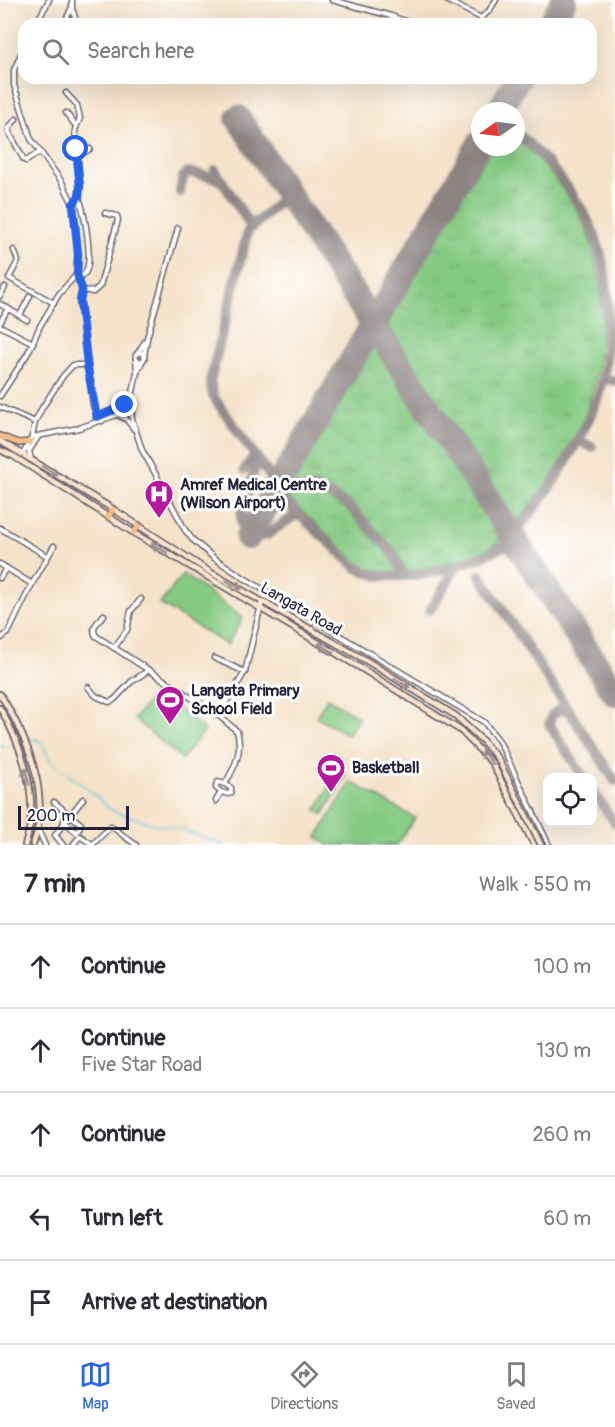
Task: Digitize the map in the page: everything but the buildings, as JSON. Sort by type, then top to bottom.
[{"type":"main road","points":[[0,436],[18,443],[31,440]]},
{"type":"main road","name":"Langata Road","points":[[0,441],[139,525],[210,572],[448,710],[464,722],[498,759],[541,845]]},
{"type":"main road","name":"Langata Road","points":[[0,450],[423,706],[470,738],[492,763],[534,845]]},
{"type":"main road","points":[[108,517],[113,509]]},
{"type":"main road","points":[[134,533],[139,525]]},
{"type":"main road","points":[[0,694],[26,743],[39,790],[38,830],[33,845]]},
{"type":"main road","points":[[0,708],[18,746],[27,775],[32,808],[25,845]]},
{"type":"street","points":[[39,18],[49,0]]},
{"type":"street","points":[[72,0],[75,18]]},
{"type":"street","points":[[332,0],[397,18]]},
{"type":"street","points":[[446,0],[481,18],[496,0]]},
{"type":"street","points":[[67,18],[72,8]]},
{"type":"street","points":[[18,60],[13,78],[26,126],[31,139],[65,188],[73,204],[78,254],[77,276],[82,290],[80,301],[87,365],[97,417],[102,421]]},
{"type":"street","points":[[0,396],[28,353],[40,326],[63,289],[77,276],[86,272],[88,263],[85,216],[79,196],[76,126],[80,119],[78,107],[66,93]]},
{"type":"street","points":[[66,113],[76,126]]},
{"type":"street","points":[[16,119],[9,128],[9,132],[25,161],[40,152]]},
{"type":"street","points":[[77,157],[90,149]]},
{"type":"street","points":[[73,204],[79,196]]},
{"type":"street","points":[[82,290],[93,292],[100,286],[118,220],[117,216],[105,213]]},
{"type":"street","points":[[178,228],[143,358],[137,372],[131,410],[142,450],[185,530],[207,552],[315,621],[484,722],[499,741],[549,845]]},
{"type":"street","points":[[14,250],[18,261],[9,278],[54,303]]},
{"type":"street","points":[[0,296],[5,287]]},
{"type":"street","points":[[20,315],[30,296]]},
{"type":"street","points":[[0,303],[27,320]]},
{"type":"street","points":[[8,308],[0,325],[33,343]]},
{"type":"street","points":[[137,372],[136,359],[147,338]]},
{"type":"street","points":[[138,353],[143,358]]},
{"type":"street","points":[[136,359],[143,358]]},
{"type":"street","points":[[23,454],[31,440],[35,422],[66,372],[74,365],[87,365]]},
{"type":"street","points":[[92,423],[97,417],[131,402]]},
{"type":"street","points":[[0,407],[35,422]]},
{"type":"street","points":[[31,440],[39,436],[79,428],[131,410]]},
{"type":"street","points":[[118,415],[126,419],[135,430]]},
{"type":"street","points":[[31,459],[29,451],[39,436]]},
{"type":"street","points":[[0,528],[47,556]]},
{"type":"street","points":[[0,639],[9,633],[32,584],[54,546]]},
{"type":"street","points":[[0,564],[32,584]]},
{"type":"street","points":[[0,578],[6,568]]},
{"type":"street","points":[[114,648],[127,630],[131,611],[141,598]]},
{"type":"street","points":[[218,715],[245,672],[262,601]]},
{"type":"street","points":[[104,615],[95,626],[94,634],[234,727],[239,735],[237,764],[225,784]]},
{"type":"street","points":[[214,658],[245,672]]},
{"type":"street","points":[[88,687],[96,696],[109,702],[149,669]]},
{"type":"street","points":[[218,782],[225,784],[231,788],[228,794],[216,788],[218,782]]},
{"type":"street","points":[[216,801],[221,792]]},
{"type":"street","points":[[63,845],[55,835],[83,799]]},
{"type":"street","points":[[54,802],[81,824],[79,835],[72,845]]},
{"type":"street","points":[[64,821],[93,845],[111,826],[136,845]]},
{"type":"street","points":[[38,830],[44,845]]},
{"type":"green space","points":[[525,146],[551,173],[580,215],[591,243],[602,307],[597,372],[578,434],[558,470],[514,527],[385,325],[483,156],[525,156]]},
{"type":"green space","points":[[374,345],[379,347],[501,533],[498,541],[490,548],[465,558],[419,569],[391,572],[373,570],[360,565],[288,498],[287,488]]},
{"type":"green space","points":[[183,574],[243,618],[227,645],[160,604]]},
{"type":"green space","name":"Langata Primary School Field","points":[[157,691],[205,730],[182,759],[134,719]]},
{"type":"green space","points":[[327,698],[359,717],[348,735],[316,717]]},
{"type":"green space","name":"Basketball","points":[[338,772],[346,776],[323,815],[316,810]]},
{"type":"green space","points":[[351,782],[415,818],[397,845],[328,845],[317,837]]},
{"type":"waterway","points":[[21,744],[37,739],[56,766],[88,789],[111,810],[153,824],[178,828],[223,845]]},
{"type":"waterway","points":[[0,744],[3,747],[16,746]]},
{"type":"taxiway","points":[[511,535],[549,489],[591,414],[603,379],[608,324],[604,269],[594,234],[577,202],[555,171],[525,141]]},
{"type":"taxiway","points":[[215,170],[248,222],[256,222]]},
{"type":"taxiway","points":[[180,192],[183,177],[187,172],[216,178],[222,182]]},
{"type":"taxiway","points":[[283,477],[277,480],[272,479],[213,396],[210,381],[248,231],[283,198],[285,190]]},
{"type":"taxiway","points":[[277,204],[286,202],[295,205]]},
{"type":"taxiway","points":[[603,378],[615,381]]},
{"type":"taxiway","points":[[578,440],[592,447]]},
{"type":"taxiway","points":[[243,529],[242,510],[254,473],[254,454]]},
{"type":"taxiway","points":[[244,470],[251,460],[257,460]]},
{"type":"taxiway","points":[[283,477],[280,497],[357,568],[378,576],[413,576],[446,569],[481,557],[510,543],[517,546],[526,557]]},
{"type":"taxiway","points":[[280,491],[316,488],[348,505],[393,553],[403,573],[410,576]]},
{"type":"taxiway","points":[[255,538],[267,535],[294,516],[300,516]]},
{"type":"taxiway","points":[[430,610],[457,566]]},
{"type":"taxiway","points":[[480,575],[615,781]]},
{"type":"taxiway","points":[[570,711],[560,709],[552,715],[549,724],[581,773]]},
{"type":"taxiway","points":[[597,797],[615,823]]},
{"type":"runway","points":[[554,18],[564,0]]},
{"type":"runway","points":[[504,102],[515,84]]},
{"type":"runway","points":[[238,118],[615,693]]},
{"type":"runway","points":[[248,537],[472,156]]},
{"type":"place","name":"Amref Medical Centre (Wilson Airport)","points":[[159,520]]},
{"type":"place","name":"Langata Primary School Field","points":[[170,726]]},
{"type":"place","name":"Basketball","points":[[331,794]]},
{"type":"route","points":[[76,149],[80,187],[79,196],[73,204],[76,217],[77,274],[82,290],[80,301],[93,405],[97,417],[125,405]]}]
